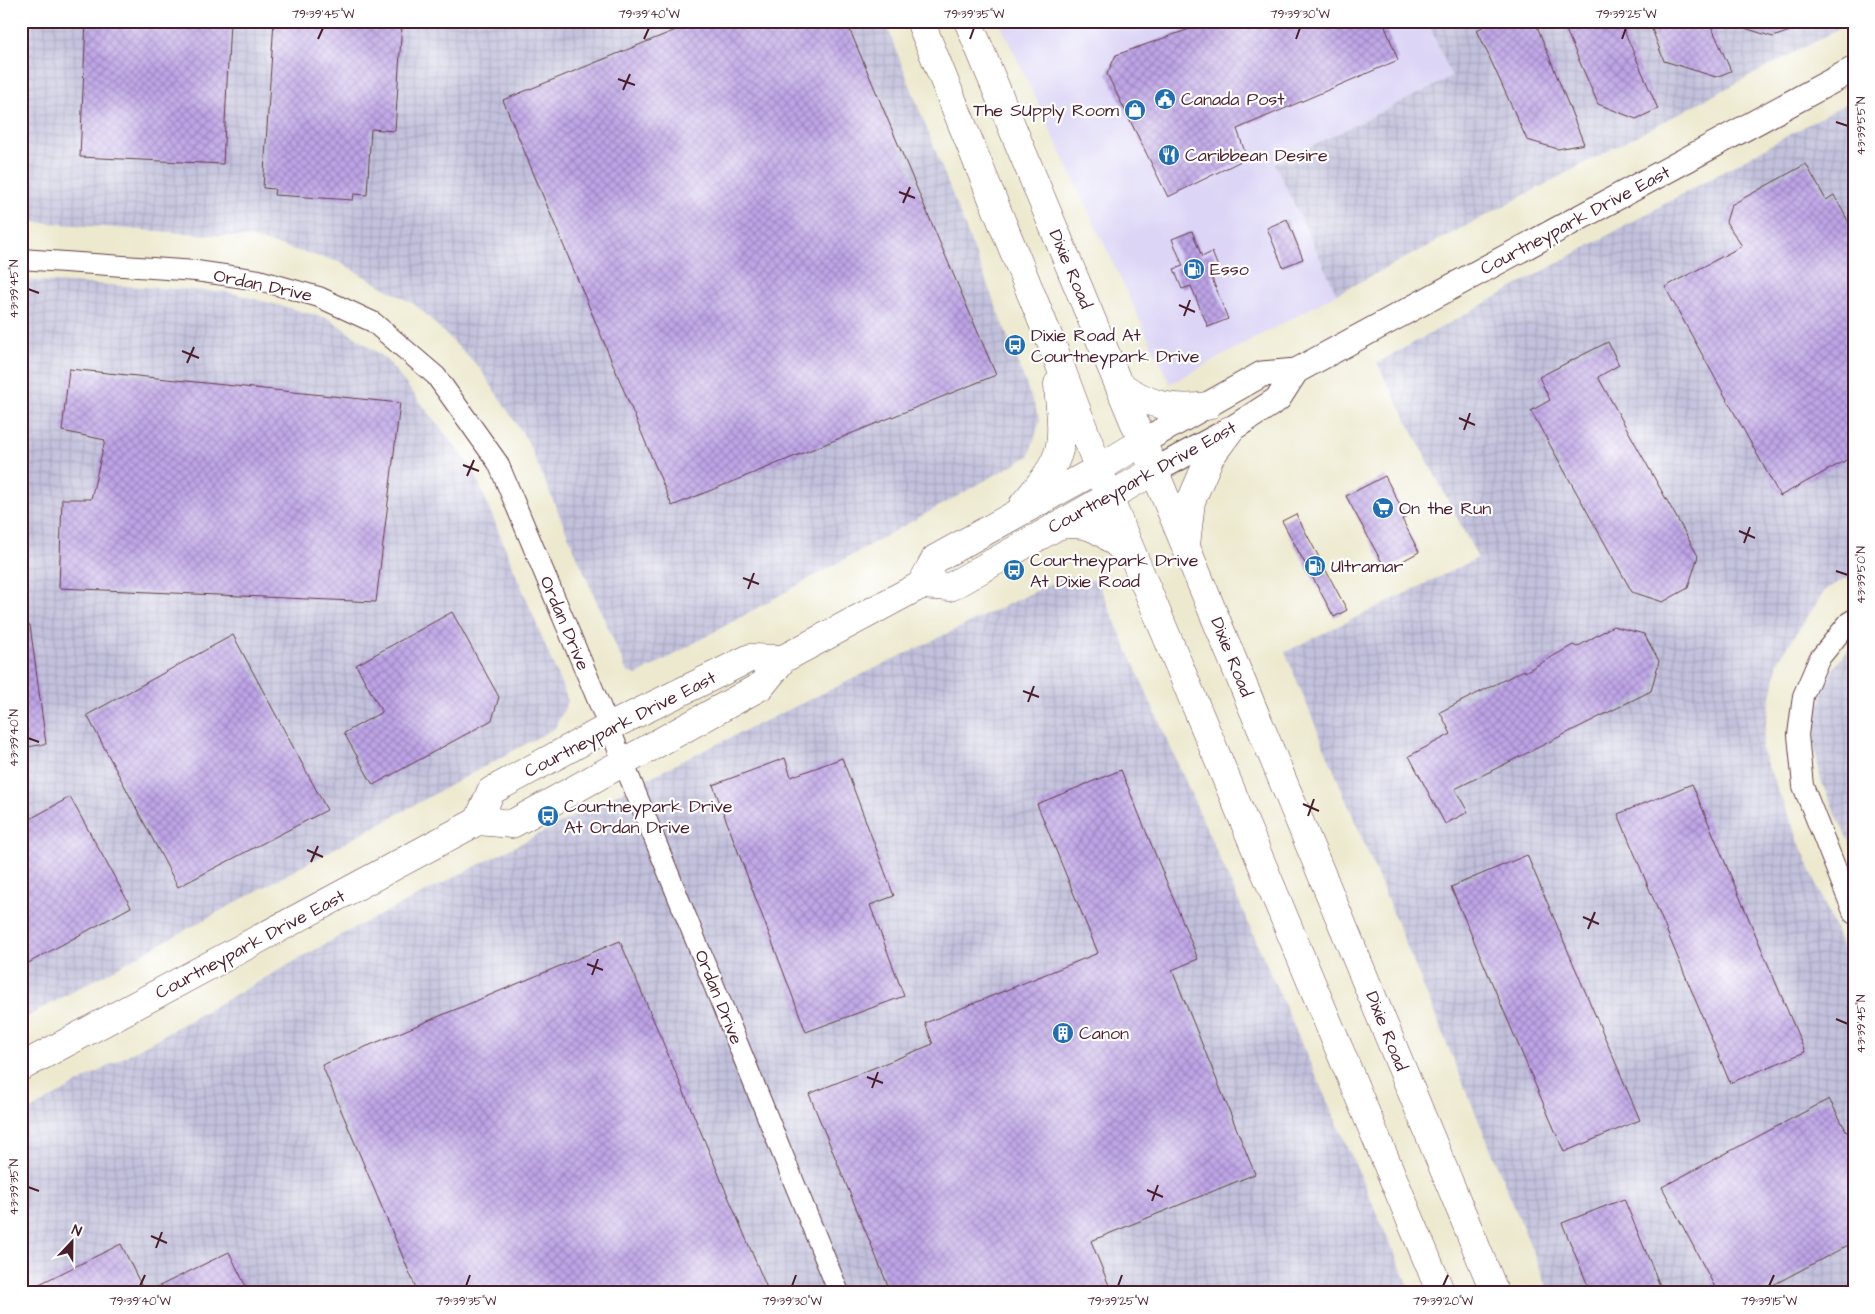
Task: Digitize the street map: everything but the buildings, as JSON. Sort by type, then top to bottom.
[{"type":"main road","points":[[920,21],[1056,355],[1108,496],[1441,1293]]},
{"type":"main road","name":"Dixie Road","points":[[968,21],[1495,1293]]},
{"type":"main road","points":[[1014,515],[1043,481],[1059,451],[1060,426],[1056,355]]},
{"type":"main road","points":[[1119,384],[1142,399],[1168,408],[1207,406]]},
{"type":"main road","points":[[1186,546],[1191,502],[1210,457],[1230,430]]},
{"type":"main road","name":"Courtneypark Drive East","points":[[921,585],[935,558],[1098,469],[1142,442]]},
{"type":"main road","name":"Courtneypark Drive East","points":[[21,1067],[478,821],[512,824],[761,686],[782,659],[921,585],[950,587],[1052,527],[1154,471]]},
{"type":"main road","points":[[1052,527],[1072,523],[1091,526],[1109,535],[1137,562]]},
{"type":"main road","name":"Courtneypark Drive East","points":[[478,821],[491,791],[609,727],[750,658],[782,659]]},
{"type":"street","name":"Courtneypark Drive East","points":[[1142,442],[1262,374],[1296,371],[1854,69]]},
{"type":"street","name":"Ordan Drive","points":[[21,259],[196,271],[259,280],[319,297],[373,322],[436,376],[498,463],[609,727],[838,1293]]},
{"type":"street","name":"Courtneypark Drive East","points":[[1154,471],[1230,430],[1278,399],[1296,371]]},
{"type":"street","points":[[1854,619],[1849,622],[1819,658],[1803,696],[1798,735],[1803,786],[1854,914]]},
{"type":"shaded area","points":[[21,21],[885,21],[1040,420],[1029,456],[637,675],[627,672],[527,440],[479,367],[417,306],[339,262],[252,238],[21,221]]},
{"type":"shaded area","points":[[999,21],[1427,21],[1452,77],[1275,164],[1337,294],[1170,384]]},
{"type":"shaded area","points":[[1427,21],[1854,21],[1337,294],[1275,164],[1452,77]]},
{"type":"shaded area","points":[[1854,99],[1854,574],[1826,589],[1778,661],[1761,749],[1854,976],[1854,1293],[1550,1293],[1285,652],[1478,558],[1377,363]]},
{"type":"shaded area","points":[[21,280],[229,292],[330,319],[387,360],[473,469],[568,701],[555,728],[21,1020]]},
{"type":"shaded area","points":[[1067,576],[1097,581],[1412,1293],[21,1293],[21,1115],[345,933],[684,760]]},
{"type":"shaded area","points":[[1854,642],[1854,854],[1821,781],[1814,743],[1818,706],[1832,670]]},
{"type":"place","name":"Canada Post","points":[[1165,99]]},
{"type":"place","name":"The SUpply Room","points":[[1135,110]]},
{"type":"place","name":"Caribbean Desire","points":[[1169,155]]},
{"type":"place","name":"Esso","points":[[1194,269]]},
{"type":"place","name":"Dixie Road At Courtneypark Drive","points":[[1015,345]]},
{"type":"place","name":"On the Run","points":[[1383,508]]},
{"type":"place","name":"Ultramar","points":[[1315,566]]},
{"type":"place","name":"Courtneypark Drive At Dixie Road","points":[[1014,570]]},
{"type":"place","name":"Courtneypark Drive At Ordan Drive","points":[[548,816]]},
{"type":"place","name":"Canon","points":[[1063,1033]]}]
